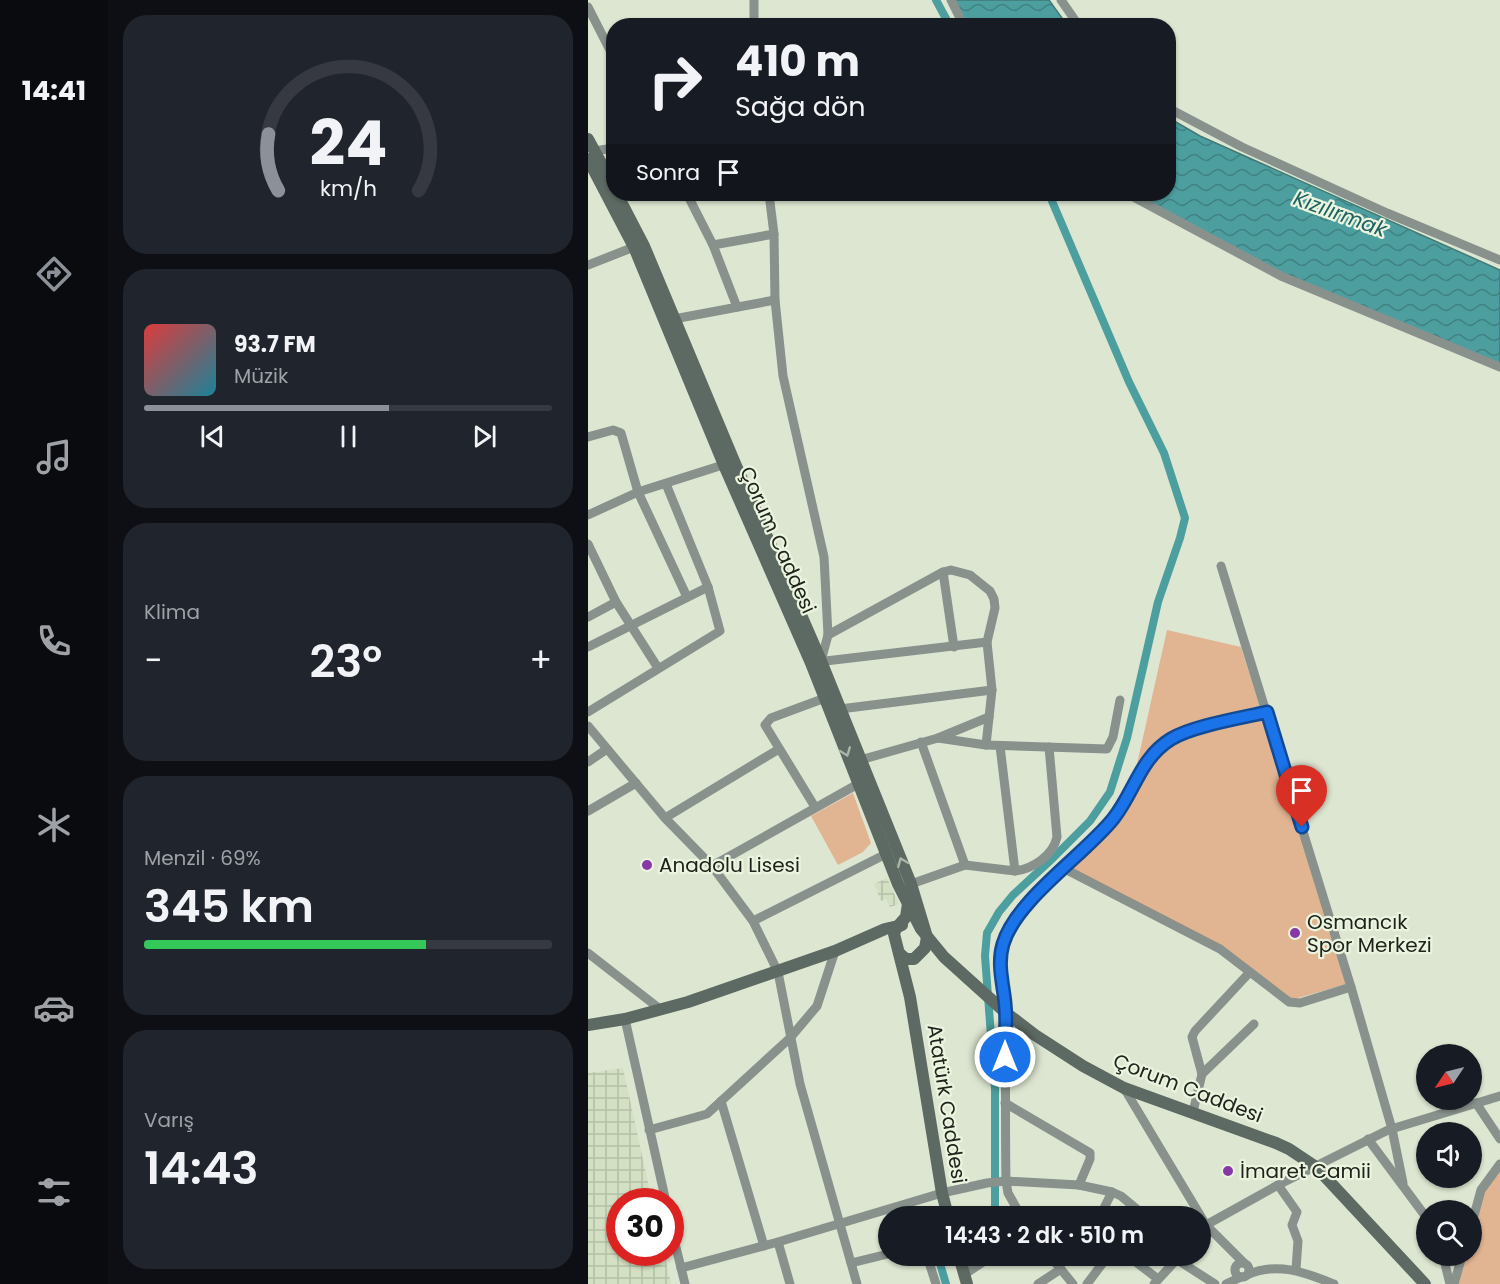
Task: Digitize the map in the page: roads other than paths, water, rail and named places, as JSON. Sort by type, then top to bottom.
[{"type":"main road","name":"Çorum Caddesi","points":[[588,139],[591,155],[606,187]]},
{"type":"main road","name":"Çorum Caddesi","points":[[591,155],[606,177]]},
{"type":"main road","name":"Çorum Caddesi","points":[[612,201],[816,662],[840,709],[911,884],[927,937]]},
{"type":"main road","name":"Çorum Caddesi","points":[[621,201],[644,246],[729,463]]},
{"type":"main road","name":"Çorum Caddesi","points":[[816,662],[825,698],[886,854],[918,926],[939,951],[1005,1012],[1061,1053],[1124,1088],[1246,1131],[1288,1149],[1316,1167],[1425,1284]]},
{"type":"main road","points":[[892,930],[906,917],[908,904]]},
{"type":"main road","points":[[588,1025],[660,1010],[778,972],[908,924],[918,926]]},
{"type":"main road","points":[[892,930],[910,998]]},
{"type":"main road","points":[[910,998],[912,970],[926,946],[927,937]]},
{"type":"main road","points":[[899,953],[910,960],[930,950],[939,951]]},
{"type":"main road","name":"Atatürk Caddesi","points":[[910,998],[945,1206]]},
{"type":"street","points":[[754,0],[754,18]]},
{"type":"street","points":[[951,0],[960,18]]},
{"type":"street","points":[[1061,0],[1073,18]]},
{"type":"street","points":[[588,7],[606,42]]},
{"type":"street","points":[[1176,112],[1242,147],[1387,213],[1500,260]]},
{"type":"street","points":[[591,155],[606,150]]},
{"type":"street","points":[[691,201],[713,245],[737,307]]},
{"type":"street","points":[[770,201],[774,234],[775,300],[783,376],[824,557],[828,636],[816,662]]},
{"type":"street","points":[[1141,201],[1281,276],[1500,367]]},
{"type":"street","points":[[713,245],[774,234]]},
{"type":"street","points":[[588,265],[634,247]]},
{"type":"street","points":[[674,319],[775,300]]},
{"type":"street","points":[[588,437],[613,430],[621,433],[638,492],[687,597]]},
{"type":"street","points":[[588,515],[638,492],[729,463]]},
{"type":"street","points":[[588,712],[720,631],[708,587],[666,484]]},
{"type":"street","points":[[589,547],[616,602],[658,668]]},
{"type":"street","points":[[1221,566],[1351,987],[1392,1129],[1403,1183]]},
{"type":"street","points":[[828,636],[943,572],[951,570],[970,575],[990,591],[995,608],[987,642],[992,690],[986,745]]},
{"type":"street","points":[[943,572],[954,646]]},
{"type":"street","points":[[588,647],[708,587]]},
{"type":"street","points":[[588,617],[616,602]]},
{"type":"street","points":[[816,662],[987,642]]},
{"type":"street","points":[[840,709],[992,690]]},
{"type":"street","points":[[814,807],[765,729],[767,721],[825,698]]},
{"type":"street","points":[[938,738],[1000,746],[1107,749],[1113,737],[1120,700]]},
{"type":"street","points":[[1015,1206],[1008,1193],[1006,1181],[1005,1012],[1000,961],[1004,941],[1026,907],[1113,819],[1146,762],[1162,745],[1184,732],[1267,712]]},
{"type":"street","points":[[860,760],[938,738],[988,717]]},
{"type":"street","points":[[588,726],[665,818],[712,866],[753,921],[778,972],[800,1084],[857,1284]]},
{"type":"street","points":[[921,742],[965,865]]},
{"type":"street","points":[[1000,746],[1015,871]]},
{"type":"street","points":[[911,884],[965,865],[1015,871],[1032,867],[1048,853],[1055,843],[1057,832],[1049,747]]},
{"type":"street","points":[[588,762],[607,749]]},
{"type":"street","points":[[665,818],[779,749]]},
{"type":"street","points":[[588,811],[636,783]]},
{"type":"street","points":[[712,866],[858,784]]},
{"type":"street","points":[[753,921],[886,854]]},
{"type":"street","points":[[1064,868],[1220,949],[1249,973],[1294,1004],[1351,987]]},
{"type":"street","points":[[649,1130],[706,1114],[790,1038],[817,1006],[835,951]]},
{"type":"street","points":[[588,953],[660,1010]]},
{"type":"street","points":[[1193,1112],[1202,1074],[1192,1036],[1249,973]]},
{"type":"street","points":[[625,1019],[663,1188]]},
{"type":"street","points":[[1202,1074],[1254,1024]]},
{"type":"street","points":[[1124,1088],[1190,1206]]},
{"type":"street","points":[[1482,1101],[1500,1096]]},
{"type":"street","points":[[721,1101],[764,1246]]},
{"type":"street","points":[[1005,1102],[1089,1151],[1090,1159],[1079,1185]]},
{"type":"street","points":[[1211,1224],[1278,1185],[1368,1139],[1453,1110]]},
{"type":"street","points":[[1481,1110],[1500,1139]]},
{"type":"street","points":[[1368,1139],[1416,1202]]},
{"type":"street","points":[[1478,1200],[1481,1190],[1500,1164]]},
{"type":"street","points":[[685,1284],[681,1268],[778,1242],[942,1193],[987,1183],[1006,1181],[1079,1185],[1112,1192],[1133,1206]]},
{"type":"street","points":[[1278,1185],[1297,1212],[1292,1225],[1298,1244],[1296,1269]]},
{"type":"street","points":[[1105,1206],[1112,1192]]},
{"type":"street","points":[[1211,1236],[1233,1254],[1244,1270]]},
{"type":"street","points":[[778,1242],[789,1284]]},
{"type":"street","points":[[851,1263],[878,1256]]},
{"type":"street","points":[[930,1266],[936,1284]]},
{"type":"street","points":[[966,1279],[981,1266]]},
{"type":"street","points":[[1058,1266],[1073,1284]]},
{"type":"street","points":[[1088,1284],[1101,1266]]},
{"type":"street","points":[[1139,1266],[1156,1282],[1170,1266]]},
{"type":"street","points":[[1190,1266],[1215,1284]]},
{"type":"street","points":[[1446,1266],[1452,1284]]},
{"type":"street","points":[[1452,1284],[1458,1266]]},
{"type":"street","points":[[1228,1282],[1244,1270],[1282,1268],[1296,1269],[1334,1284]]},
{"type":"street","points":[[1038,1284],[1061,1269]]},
{"type":"water","points":[[951,0],[1049,0],[1062,18],[960,18]]},
{"type":"water","name":"Kızılırmak","points":[[1176,122],[1200,136],[1500,270],[1500,367],[1281,276],[1142,201],[1176,201]]},
{"type":"waterway","points":[[936,0],[946,18]]},
{"type":"waterway","points":[[995,1206],[995,1089],[985,956],[987,933],[999,912],[1013,895],[1090,821],[1110,792],[1127,738],[1158,602],[1185,518],[1164,453],[1129,382],[1052,201]]},
{"type":"waterway","points":[[941,1266],[946,1284]]},
{"type":"place","name":"Anadolu Lisesi","points":[[647,865]]},
{"type":"place","name":"Osmancık Spor Merkezi","points":[[1295,933]]},
{"type":"place","name":"İmaret Camii","points":[[1228,1171]]}]
